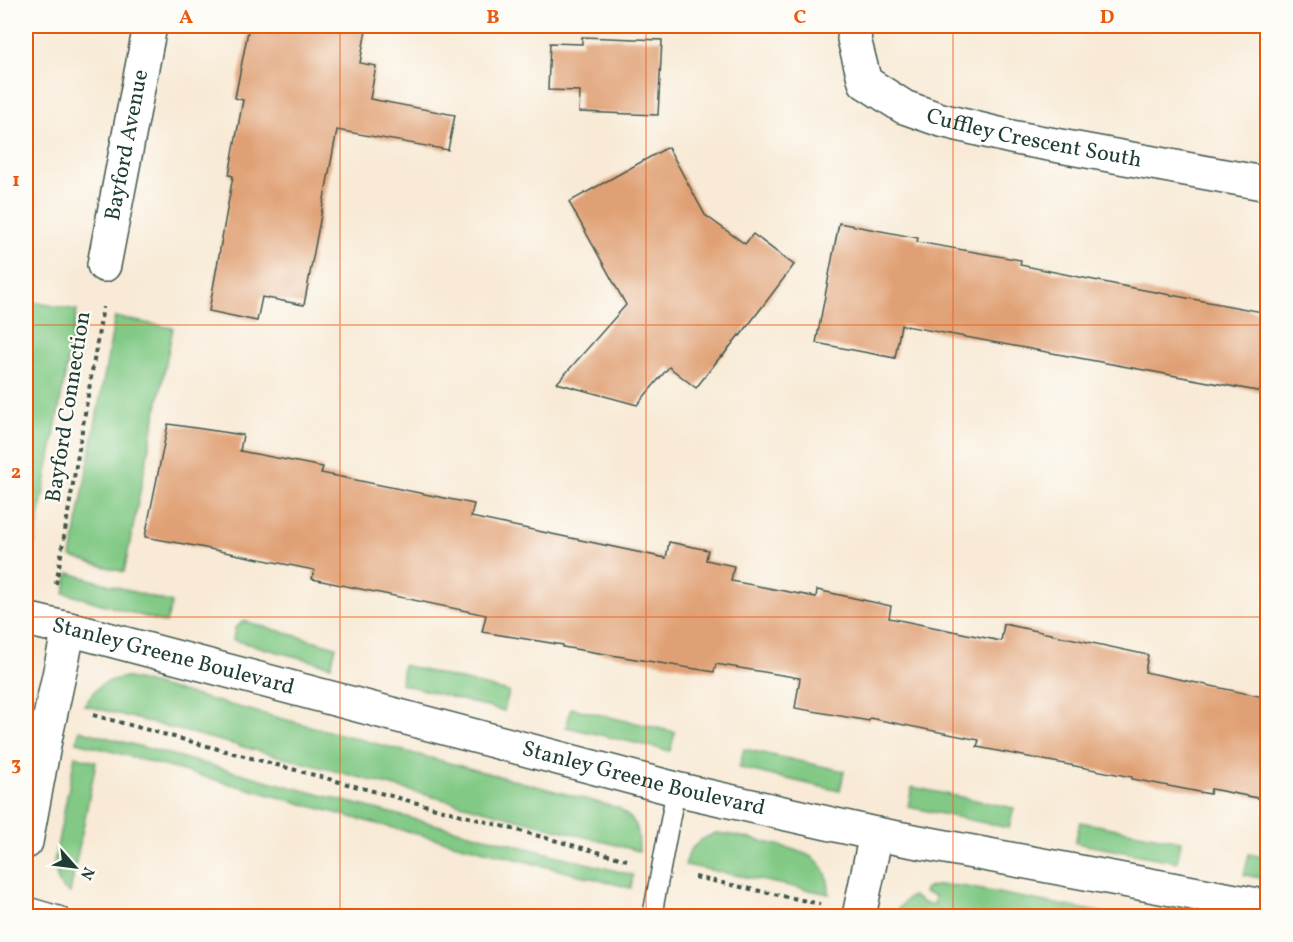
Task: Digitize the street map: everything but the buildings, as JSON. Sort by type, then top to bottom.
[{"type":"street","name":"Bayford Avenue","points":[[104,265],[150,26]]},
{"type":"street","name":"Cuffley Crescent South","points":[[856,26],[854,39],[865,82],[904,107],[941,120],[1011,136],[1268,184]]},
{"type":"street","name":"Stanley Greene Boulevard","points":[[48,624],[676,789],[876,834],[1268,907]]},
{"type":"street","points":[[26,842],[43,748],[48,624]]},
{"type":"street","points":[[859,915],[876,834]]},
{"type":"lane","points":[[652,916],[676,789]]},
{"type":"lane","points":[[26,906],[60,916]]},
{"type":"path","name":"Bayford Connection","points":[[48,624],[103,314],[104,265]]},
{"type":"path","points":[[92,715],[660,869],[859,915]]},
{"type":"green space","points":[[28,301],[77,310],[34,545],[26,543],[26,314]]},
{"type":"green space","points":[[115,317],[173,328],[124,572],[71,557]]},
{"type":"green space","points":[[69,573],[172,603],[166,623],[64,593]]},
{"type":"green space","points":[[244,621],[336,647],[331,666],[233,640],[235,628]]},
{"type":"green space","points":[[403,665],[509,692],[504,711],[401,684]]},
{"type":"green space","points":[[125,677],[619,808],[636,826],[639,851],[84,705],[100,685]]},
{"type":"green space","points":[[571,708],[675,732],[670,751],[566,727]]},
{"type":"green space","points":[[79,730],[633,875],[631,888],[354,818],[77,742]]},
{"type":"green space","points":[[744,749],[844,771],[840,791],[739,768]]},
{"type":"green space","points":[[75,756],[96,762],[70,893],[62,888],[58,881],[54,862]]},
{"type":"green space","points":[[912,787],[1014,808],[1009,828],[908,807]]},
{"type":"green space","points":[[1080,822],[1181,841],[1177,862],[1075,843]]},
{"type":"green space","points":[[715,833],[768,843],[809,856],[816,860],[825,871],[829,894],[685,865],[690,850],[701,840]]},
{"type":"green space","points":[[1249,854],[1267,858],[1267,879],[1244,875]]},
{"type":"green space","points":[[940,885],[961,886],[1119,916],[923,916],[896,911],[912,896],[923,903],[934,905],[935,896],[924,893],[926,888]]}]
